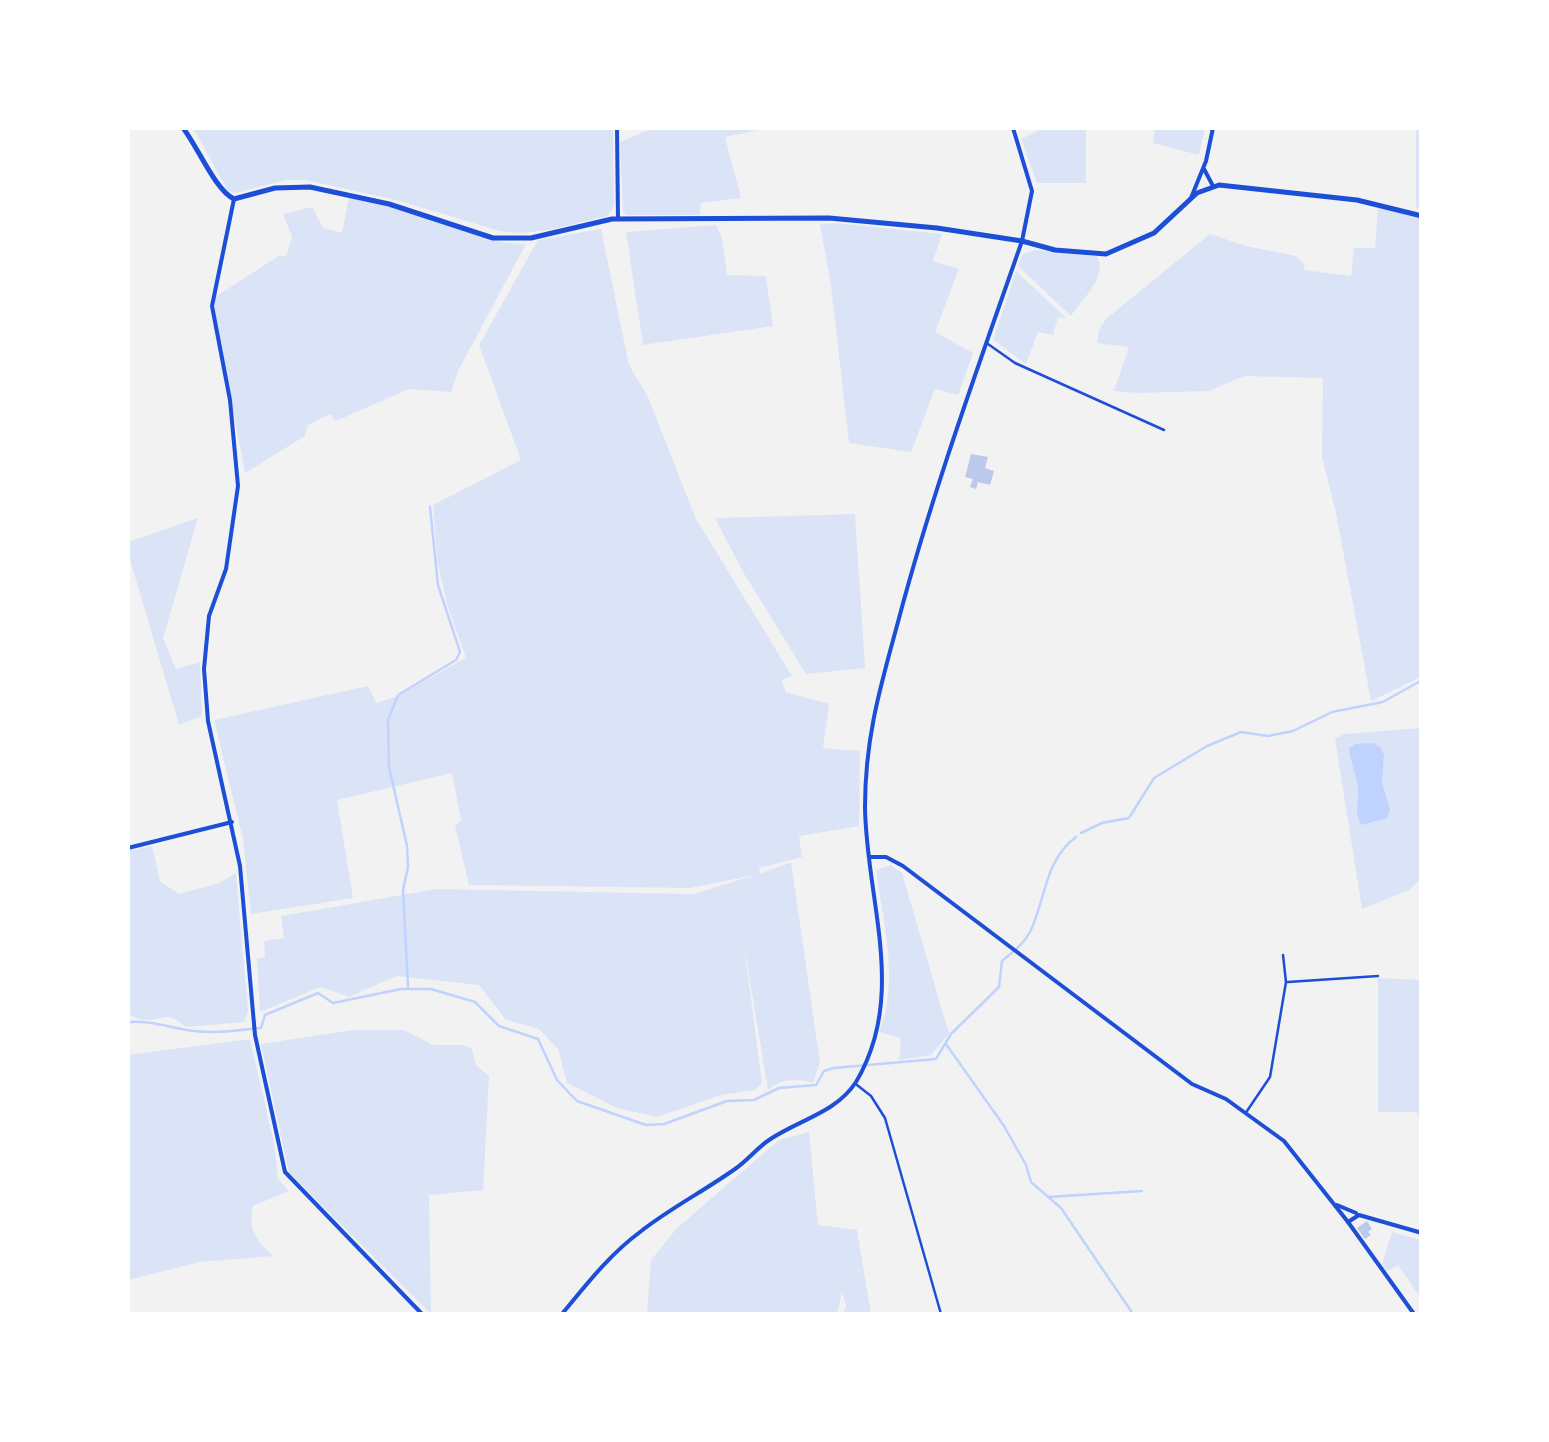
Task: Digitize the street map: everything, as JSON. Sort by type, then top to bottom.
[{"type":"main road","points":[[183,128],[206,159],[222,192],[234,199],[275,188],[310,187],[389,204],[471,233],[514,240],[615,219],[829,218],[937,228],[1022,240],[1055,250],[1106,254],[1154,233],[1191,198],[1214,186],[1357,200],[1422,216]]},
{"type":"main road","points":[[615,219],[617,128]]},
{"type":"main road","points":[[562,1314],[597,1272],[639,1232],[739,1166],[768,1140],[835,1105],[855,1084],[864,1062],[883,996],[884,960],[869,857],[865,759],[910,578],[1022,240],[1032,191],[1014,128]]},
{"type":"main road","points":[[1191,198],[1204,168],[1213,128]]},
{"type":"main road","points":[[1204,168],[1214,186]]},
{"type":"main road","points":[[234,199],[212,306],[230,400],[238,486],[226,569],[206,631],[204,669],[208,721],[232,822],[247,918],[255,1032],[285,1172],[422,1314]]},
{"type":"main road","points":[[128,848],[232,822]]},
{"type":"main road","points":[[869,857],[893,860],[1192,1084],[1226,1098],[1284,1141],[1414,1314]]},
{"type":"main road","points":[[1332,1204],[1422,1233]]},
{"type":"main road","points":[[1348,1222],[1358,1215]]},
{"type":"street","points":[[987,344],[1015,364],[1164,430]]},
{"type":"street","points":[[1246,1112],[1270,1077],[1286,982],[1283,955]]},
{"type":"street","points":[[1286,982],[1378,976]]},
{"type":"street","points":[[855,1084],[871,1096],[884,1118],[942,1314]]},
{"type":"shaded area","points":[[193,128],[613,128],[614,206],[607,216],[520,233],[305,180],[286,180],[236,193],[228,191]]},
{"type":"shaded area","points":[[653,128],[767,128],[725,137],[741,198],[701,203],[700,215],[627,215],[623,212],[620,142]]},
{"type":"shaded area","points":[[1043,128],[1086,128],[1086,183],[1037,183],[1021,139]]},
{"type":"shaded area","points":[[1155,128],[1205,128],[1199,155],[1153,143]]},
{"type":"shaded area","points":[[1416,128],[1421,128],[1421,209],[1416,207]]},
{"type":"shaded area","points":[[349,197],[391,204],[505,243],[526,244],[459,369],[451,392],[409,389],[336,421],[330,414],[308,425],[305,436],[245,473],[214,309],[215,297],[280,255],[286,257],[292,237],[283,214],[312,207],[323,228],[342,233]]},
{"type":"shaded area","points":[[1378,207],[1421,218],[1421,677],[1371,701],[1322,457],[1323,378],[1244,376],[1209,391],[1114,391],[1129,347],[1097,343],[1106,319],[1210,234],[1296,256],[1305,265],[1303,270],[1351,276],[1354,248],[1375,248]]},
{"type":"shaded area","points":[[820,224],[942,234],[933,261],[959,269],[935,332],[973,353],[958,395],[935,389],[911,452],[849,443]]},
{"type":"shaded area","points":[[716,225],[722,238],[727,275],[766,276],[773,326],[643,345],[626,232]]},
{"type":"shaded area","points":[[601,229],[629,365],[649,399],[695,517],[792,676],[781,680],[786,692],[829,704],[823,748],[860,751],[859,826],[799,836],[802,857],[759,868],[760,874],[791,862],[820,1062],[813,1083],[789,1080],[768,1090],[744,945],[762,1083],[755,1090],[721,1095],[657,1117],[617,1108],[567,1083],[558,1049],[539,1029],[506,1020],[479,985],[396,976],[349,997],[320,987],[260,1012],[257,959],[265,957],[264,941],[284,938],[281,916],[436,889],[694,894],[755,875],[690,888],[469,885],[455,826],[461,820],[452,773],[337,800],[353,898],[251,914],[243,839],[214,720],[368,686],[376,703],[395,697],[466,658],[447,604],[437,559],[433,505],[521,460],[479,345],[538,240]]},
{"type":"shaded area","points":[[1034,250],[1097,256],[1097,279],[1071,316],[1018,266],[1022,255]]},
{"type":"shaded area","points":[[1016,271],[1067,319],[1058,317],[1053,335],[1038,332],[1026,364],[993,340]]},
{"type":"shaded area","points":[[855,514],[865,668],[806,674],[743,572],[715,518]]},
{"type":"shaded area","points":[[198,518],[163,638],[176,669],[200,662],[202,716],[179,725],[128,542]]},
{"type":"shaded area","points":[[1421,728],[1421,879],[1409,890],[1362,909],[1335,739],[1344,734]]},
{"type":"shaded area","points":[[152,846],[160,881],[179,894],[219,883],[236,873],[248,1011],[244,1022],[186,1027],[169,1017],[143,1020],[128,1014],[128,851]]},
{"type":"shaded area","points":[[891,865],[902,873],[949,1034],[931,1055],[899,1060],[901,1038],[879,1032],[889,972],[876,870]]},
{"type":"shaded area","points":[[1378,978],[1421,980],[1421,1127],[1417,1112],[1378,1112]]},
{"type":"shaded area","points":[[353,1030],[404,1030],[433,1045],[464,1045],[472,1049],[476,1065],[489,1076],[483,1190],[429,1195],[431,1314],[289,1173],[261,1044]]},
{"type":"shaded area","points":[[250,1039],[274,1143],[278,1179],[289,1191],[253,1206],[255,1234],[273,1256],[200,1262],[128,1280],[128,1055]]},
{"type":"shaded area","points":[[809,1132],[818,1225],[857,1230],[871,1314],[843,1314],[846,1306],[842,1292],[837,1314],[647,1314],[651,1260],[677,1228],[779,1140]]},
{"type":"shaded area","points":[[1392,1232],[1421,1240],[1421,1298],[1398,1265],[1387,1271],[1382,1264]]},
{"type":"water","points":[[1373,743],[1384,755],[1382,782],[1390,810],[1387,818],[1361,825],[1358,786],[1349,748]]},
{"type":"building","points":[[971,454],[988,457],[985,468],[994,471],[990,485],[978,482],[976,489],[970,487],[973,479],[965,477]]},
{"type":"building","points":[[1367,1221],[1372,1229],[1365,1239],[1357,1228]]},
{"type":"waterway","points":[[408,987],[403,890],[407,846],[389,767],[388,720],[398,695],[456,660],[460,652],[438,585],[430,507]]},
{"type":"waterway","points":[[1081,833],[1102,823],[1129,818],[1154,778],[1207,746],[1241,732],[1268,736],[1293,731],[1332,712],[1383,702],[1422,680]]},
{"type":"waterway","points":[[128,1022],[202,1032],[261,1028],[265,1015],[318,993],[333,1003],[401,989],[431,989],[475,1002],[499,1026],[538,1039],[557,1080],[577,1101],[646,1125],[664,1124],[727,1101],[754,1100],[779,1088],[816,1085],[824,1071],[834,1068],[936,1059],[951,1034],[999,987],[1002,961],[1030,932],[1052,869],[1076,837]]},
{"type":"waterway","points":[[946,1044],[1004,1126],[1031,1182],[1061,1208],[1133,1314]]},
{"type":"waterway","points":[[1048,1197],[1142,1191]]}]
